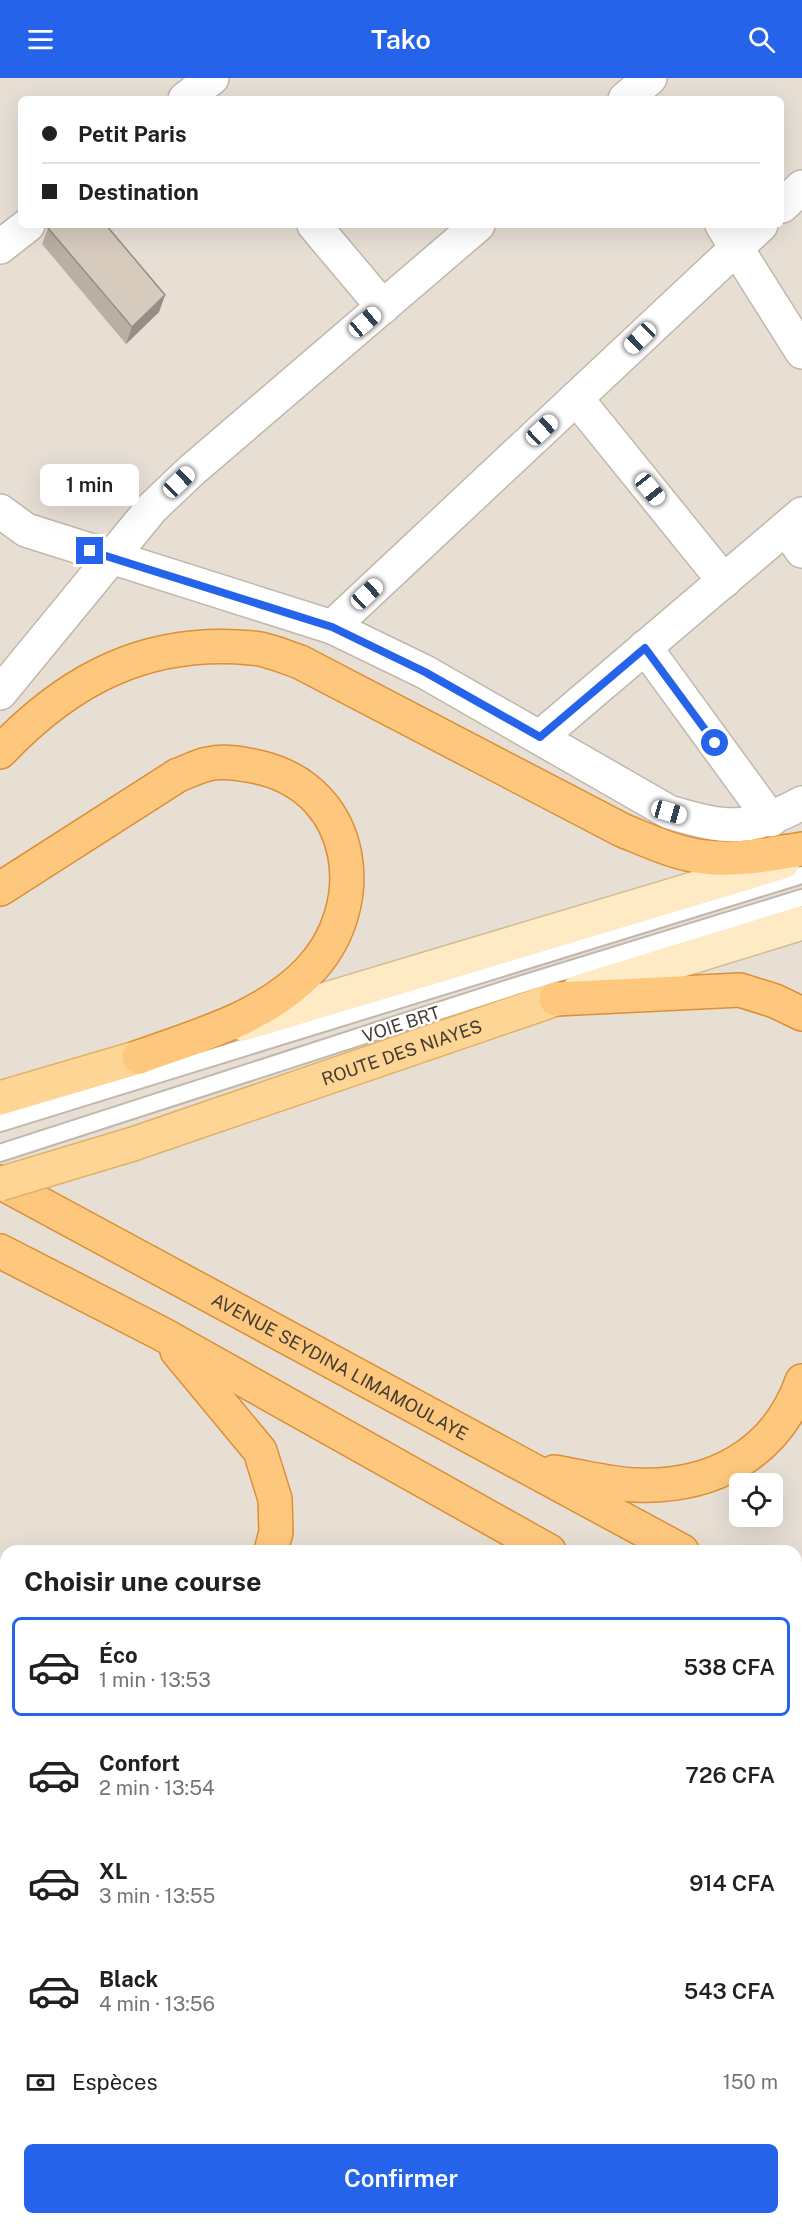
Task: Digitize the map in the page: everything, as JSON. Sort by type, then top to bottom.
[{"type":"highway","points":[[0,752],[62,696],[104,671],[146,655],[198,647],[254,648],[300,662],[612,825],[668,849],[705,857],[742,858],[802,849]]},
{"type":"highway","points":[[0,889],[178,775],[208,764],[242,763],[275,772],[305,789],[327,813],[344,848],[349,884],[344,916],[327,948],[310,971],[286,993],[248,1017],[139,1056]]},
{"type":"highway","points":[[556,999],[740,990],[775,1001],[802,1014]]},
{"type":"highway","name":"AVENUE SEYDINA LIMAMOULAYE","points":[[0,1183],[671,1545]]},
{"type":"highway","points":[[0,1251],[162,1334],[538,1545]]},
{"type":"highway","points":[[162,1334],[260,1451],[275,1499],[276,1532],[273,1545]]},
{"type":"highway","points":[[527,1468],[634,1485],[670,1485],[706,1477],[736,1465],[758,1448],[777,1426],[802,1381]]},
{"type":"main road","points":[[0,1098],[63,1091],[139,1056],[486,949],[802,856]]},
{"type":"main road","name":"ROUTE DES NIAYES","points":[[0,1183],[133,1144],[556,999],[802,923]]},
{"type":"street","points":[[784,204],[802,188]]},
{"type":"street","points":[[0,247],[24,228]]},
{"type":"street","points":[[317,228],[383,307]]},
{"type":"street","points":[[0,693],[152,508],[192,470],[475,228]]},
{"type":"street","points":[[332,627],[576,398],[728,237],[753,228]]},
{"type":"street","points":[[728,237],[802,352]]},
{"type":"street","points":[[576,398],[724,581]]},
{"type":"street","points":[[0,510],[26,530],[332,627],[425,672],[669,812],[706,823],[739,826],[771,820],[802,803]]},
{"type":"street","points":[[540,737],[724,581],[797,531]]},
{"type":"street","points":[[645,648],[771,820]]},
{"type":"lane","name":"VOIE BRT","points":[[0,1123],[63,1091],[802,875]]},
{"type":"lane","name":"VOIE BRT","points":[[0,1153],[516,986],[802,898]]},
{"type":"shaded area","points":[[0,78],[802,78],[802,1545],[0,1545]]},
{"type":"building","points":[[48,228],[109,228],[165,295],[132,327]]},
{"type":"route","points":[[90,551],[332,627],[425,672],[540,737],[645,648],[715,743]]}]
